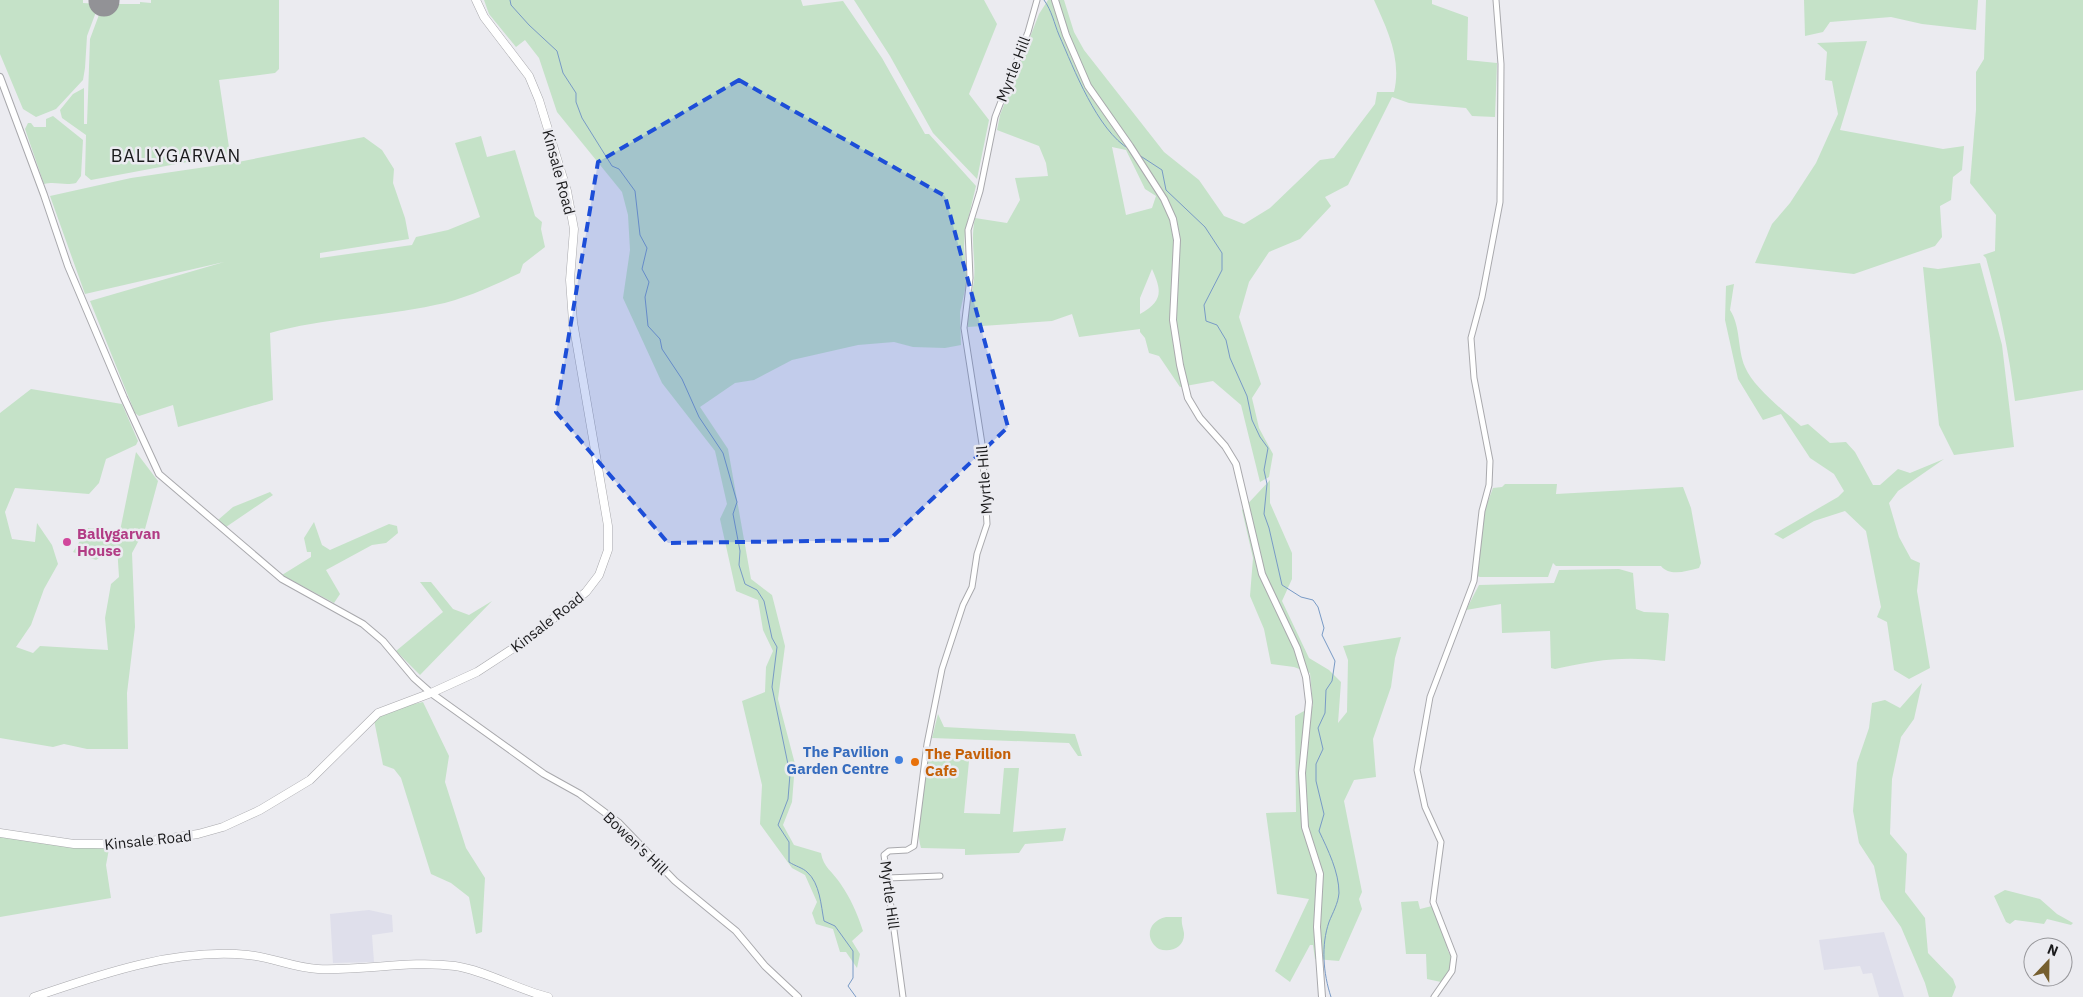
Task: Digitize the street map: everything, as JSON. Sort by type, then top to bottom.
[{"type":"main road","name":"Kinsale Road","points":[[0,833],[74,844],[102,845],[163,841],[198,834],[223,826],[260,810],[310,780],[378,713],[472,675],[497,660],[564,610],[593,583],[603,567],[608,550],[608,526],[571,309],[570,280],[574,230],[567,191],[532,82],[484,17],[476,0]]},
{"type":"main road","points":[[34,997],[135,966],[218,954],[249,955],[316,969],[400,965],[454,966],[484,973],[548,997]]},
{"type":"street","name":"Myrtle Hill","points":[[903,997],[884,859],[886,853],[908,850],[914,846],[927,744],[942,669],[963,605],[972,587],[977,554],[987,524],[982,444],[964,328],[970,284],[968,230],[980,191],[995,117],[1028,32],[1037,0]]},
{"type":"street","points":[[1055,0],[1069,41],[1088,86],[1134,152],[1167,205],[1176,228],[1177,256],[1173,320],[1180,365],[1188,398],[1197,413],[1225,446],[1236,464],[1262,574],[1296,648],[1306,676],[1309,702],[1302,773],[1304,818],[1307,839],[1320,874],[1317,927],[1322,997]]},
{"type":"street","points":[[1434,997],[1452,971],[1454,956],[1433,902],[1442,842],[1425,807],[1417,770],[1430,697],[1474,581],[1482,511],[1489,485],[1490,461],[1471,354],[1473,324],[1482,297],[1500,202],[1501,64],[1496,0]]},
{"type":"street","name":"Bowen's Hill","points":[[0,77],[68,266],[124,398],[159,474],[282,579],[363,624],[383,641],[414,678],[431,693],[544,774],[580,794],[619,823],[676,881],[736,931],[765,966],[798,997]]},
{"type":"street","points":[[887,878],[940,876]]},
{"type":"highlighted area","points":[[739,80],[945,196],[1008,427],[889,540],[668,543],[556,412],[598,162]]},
{"type":"shaded area","points":[[369,910],[392,915],[393,932],[372,935],[374,962],[333,963],[330,914]]},
{"type":"shaded area","points":[[1884,932],[1904,997],[1879,997],[1872,973],[1863,974],[1860,966],[1824,970],[1819,940]]},
{"type":"green space","points":[[0,0],[83,0],[83,3],[99,4],[87,36],[83,80],[56,109],[36,117],[23,109],[0,54]]},
{"type":"green space","points":[[151,0],[279,0],[279,69],[275,73],[219,80],[230,154],[91,180],[85,175],[86,135],[62,118],[60,110],[73,94],[84,88],[84,124],[87,124],[90,39],[103,4],[140,4],[140,2],[151,3]]},
{"type":"green space","points":[[484,0],[801,0],[803,6],[843,1],[882,58],[925,134],[929,134],[976,186],[965,232],[964,247],[967,281],[960,312],[961,345],[945,348],[913,347],[894,342],[858,345],[792,360],[754,380],[735,383],[700,407],[728,449],[751,579],[772,595],[785,646],[778,699],[795,764],[792,802],[783,825],[794,845],[821,853],[826,866],[840,883],[850,900],[863,931],[852,941],[860,954],[857,968],[846,952],[840,952],[833,929],[816,924],[812,913],[817,902],[805,875],[792,868],[760,824],[762,785],[742,701],[765,692],[766,667],[773,651],[763,630],[758,600],[736,591],[720,519],[727,504],[715,451],[662,383],[623,298],[630,250],[628,215],[622,192],[557,112],[539,58],[525,40],[516,47],[489,14]]},
{"type":"green space","points":[[854,0],[984,0],[997,24],[969,94],[989,120],[977,179],[933,133],[890,56]]},
{"type":"green space","points":[[1048,0],[1064,0],[1074,32],[1084,50],[1164,152],[1199,180],[1224,216],[1244,224],[1270,208],[1320,160],[1334,158],[1375,104],[1377,92],[1394,92],[1396,80],[1395,56],[1388,33],[1374,0],[1432,0],[1432,4],[1468,17],[1467,60],[1497,63],[1495,117],[1472,116],[1466,108],[1409,103],[1392,97],[1348,185],[1325,197],[1331,206],[1300,239],[1269,252],[1249,282],[1239,317],[1261,384],[1252,398],[1259,428],[1273,454],[1269,477],[1260,482],[1241,405],[1213,381],[1180,387],[1159,356],[1149,353],[1145,338],[1140,329],[1079,337],[1072,314],[1052,321],[968,327],[974,280],[973,235],[975,218],[1007,223],[1020,200],[1015,178],[1048,176],[1046,163],[1039,146],[997,130],[1000,115],[1039,14]],"holes":[[[1112,147],[1126,150],[1145,189],[1156,196],[1152,208],[1126,215]],[[1152,269],[1159,289],[1157,300],[1140,314],[1140,298]]]},
{"type":"green space","points":[[1804,0],[1978,0],[1976,30],[1922,24],[1891,17],[1830,22],[1823,32],[1805,36]]},
{"type":"green space","points":[[1986,0],[2083,0],[2083,390],[2015,401],[1999,311],[1986,258],[1983,255],[1995,251],[1996,215],[1970,183],[1976,110],[1976,72],[1984,59]]},
{"type":"green space","points":[[1867,41],[1840,130],[1943,149],[1964,146],[1962,170],[1953,177],[1951,200],[1940,206],[1942,237],[1935,246],[1854,274],[1755,263],[1772,224],[1790,203],[1816,163],[1838,114],[1832,81],[1825,80],[1827,52],[1817,43]]},
{"type":"green space","points":[[53,116],[83,140],[81,176],[76,183],[44,184],[25,129],[28,123],[31,123],[34,127],[46,127],[46,119]]},
{"type":"green space","points":[[481,136],[487,157],[515,150],[535,216],[542,222],[541,229],[545,247],[523,264],[520,273],[478,292],[446,302],[414,309],[311,324],[270,333],[273,400],[178,427],[173,405],[139,416],[135,413],[90,301],[224,262],[85,294],[50,196],[131,178],[233,163],[364,137],[382,150],[394,169],[393,183],[405,218],[409,239],[320,253],[320,258],[412,245],[416,237],[448,230],[480,217],[455,143]]},
{"type":"green space","points":[[1980,263],[2002,345],[2014,447],[1954,455],[1939,425],[1923,267],[1938,269]]},
{"type":"green space","points":[[1734,284],[1730,310],[1736,323],[1745,367],[1762,391],[1801,426],[1808,424],[1830,443],[1846,442],[1855,452],[1873,485],[1880,485],[1898,469],[1910,473],[1944,459],[1898,491],[1889,503],[1899,537],[1911,559],[1920,563],[1917,591],[1930,668],[1909,679],[1894,670],[1887,622],[1877,617],[1881,607],[1866,531],[1845,511],[1814,521],[1783,539],[1774,534],[1838,497],[1844,491],[1834,474],[1810,458],[1781,414],[1763,420],[1738,379],[1725,320],[1726,286]]},
{"type":"green space","points":[[31,389],[122,404],[138,441],[136,445],[106,459],[99,483],[89,494],[15,488],[5,512],[12,539],[35,542],[37,523],[52,545],[58,564],[44,589],[31,625],[16,647],[33,653],[40,646],[108,650],[105,618],[111,584],[119,577],[117,546],[96,560],[73,552],[88,528],[120,531],[136,452],[158,481],[145,529],[132,553],[135,627],[127,693],[128,749],[87,749],[64,744],[53,747],[0,738],[0,413]]},
{"type":"green space","points":[[1270,480],[1270,503],[1292,553],[1292,579],[1282,601],[1309,658],[1329,670],[1341,682],[1338,723],[1347,712],[1348,660],[1343,646],[1401,637],[1395,658],[1391,687],[1373,739],[1376,777],[1354,780],[1344,801],[1362,892],[1359,899],[1362,909],[1339,961],[1315,959],[1313,945],[1310,945],[1290,982],[1275,971],[1309,899],[1277,894],[1266,813],[1296,812],[1295,716],[1313,706],[1310,673],[1294,667],[1271,664],[1264,629],[1250,596],[1253,558],[1242,510]]},
{"type":"green space","points":[[1505,484],[1557,484],[1556,494],[1683,487],[1691,508],[1701,563],[1699,568],[1684,572],[1674,572],[1661,566],[1556,566],[1553,563],[1548,577],[1477,576],[1485,509],[1493,488],[1502,487]]},
{"type":"green space","points":[[270,492],[273,495],[226,527],[218,520],[233,507]]},
{"type":"green space","points":[[314,522],[322,545],[330,550],[389,524],[397,526],[398,533],[386,543],[372,545],[326,570],[340,594],[334,603],[282,575],[311,557],[311,552],[307,552],[304,538]]},
{"type":"green space","points":[[1619,569],[1633,573],[1636,609],[1644,612],[1668,613],[1669,615],[1665,661],[1622,659],[1551,668],[1550,631],[1502,633],[1501,604],[1466,610],[1479,585],[1554,583],[1559,570]]},
{"type":"green space","points":[[420,582],[431,582],[453,609],[469,615],[492,601],[420,675],[396,651],[443,612]]},
{"type":"green space","points":[[1922,683],[1914,719],[1901,737],[1892,779],[1890,834],[1907,854],[1905,892],[1925,918],[1928,953],[1953,979],[1956,987],[1952,997],[1929,997],[1901,927],[1881,899],[1874,866],[1859,843],[1853,811],[1857,763],[1869,728],[1872,703],[1885,700],[1900,708]]},
{"type":"green space","points":[[423,702],[449,756],[445,782],[466,848],[485,878],[482,932],[476,934],[469,897],[451,883],[431,874],[401,778],[394,769],[383,765],[374,720],[391,709]]},
{"type":"green space","points":[[938,714],[944,727],[1075,734],[1082,756],[1078,756],[1069,743],[932,738]]},
{"type":"green space","points":[[929,754],[969,761],[964,813],[1000,814],[1004,768],[1019,768],[1013,832],[1066,828],[1063,841],[1025,844],[1019,853],[965,855],[965,849],[921,848],[918,826],[920,801]]},
{"type":"green space","points":[[0,835],[79,847],[109,849],[106,865],[111,898],[0,917]]},
{"type":"green space","points":[[2005,890],[2040,899],[2057,914],[2073,923],[2071,925],[2047,919],[2044,924],[2015,920],[2010,924],[2006,922],[1994,896]]},
{"type":"green space","points":[[1418,901],[1420,909],[1432,906],[1445,934],[1448,951],[1452,958],[1450,971],[1441,982],[1427,979],[1426,954],[1406,954],[1401,902]]},
{"type":"green space","points":[[1166,917],[1182,917],[1184,938],[1176,948],[1164,950],[1154,945],[1151,940],[1150,931],[1155,922]]},
{"type":"waterway","points":[[510,0],[511,5],[529,25],[557,51],[563,73],[576,93],[576,102],[582,118],[612,166],[619,169],[635,191],[640,235],[647,248],[642,269],[649,282],[645,297],[648,326],[660,339],[662,349],[682,379],[699,417],[723,453],[737,502],[733,514],[740,551],[739,565],[745,584],[757,590],[764,601],[772,638],[777,647],[772,687],[790,774],[788,799],[778,825],[789,842],[789,862],[805,871],[815,882],[824,921],[835,926],[853,951],[853,978],[848,986],[856,997]]},
{"type":"waterway","points":[[1044,0],[1079,81],[1097,114],[1117,140],[1129,149]]},
{"type":"waterway","points":[[1139,155],[1162,170],[1166,190],[1205,227],[1222,253],[1222,270],[1204,305],[1206,321],[1217,325],[1226,340],[1230,358],[1247,396],[1252,420],[1268,448],[1264,470],[1267,484],[1264,514],[1282,585],[1301,597],[1313,600],[1318,607],[1324,628],[1322,635],[1335,661],[1332,681],[1326,690],[1325,713],[1318,728],[1323,749],[1316,764],[1316,781],[1324,814],[1319,831],[1332,861],[1339,885],[1338,897],[1326,931],[1324,950],[1326,978],[1331,997]]},
{"type":"place","name":"Ballygarvan House","points":[[67,542]]},
{"type":"place","name":"The Pavilion Garden Centre","points":[[899,760]]},
{"type":"place","name":"The Pavilion Cafe","points":[[915,762]]},
{"type":"district","name":"BALLYGARVAN","points":[[176,155]]}]
